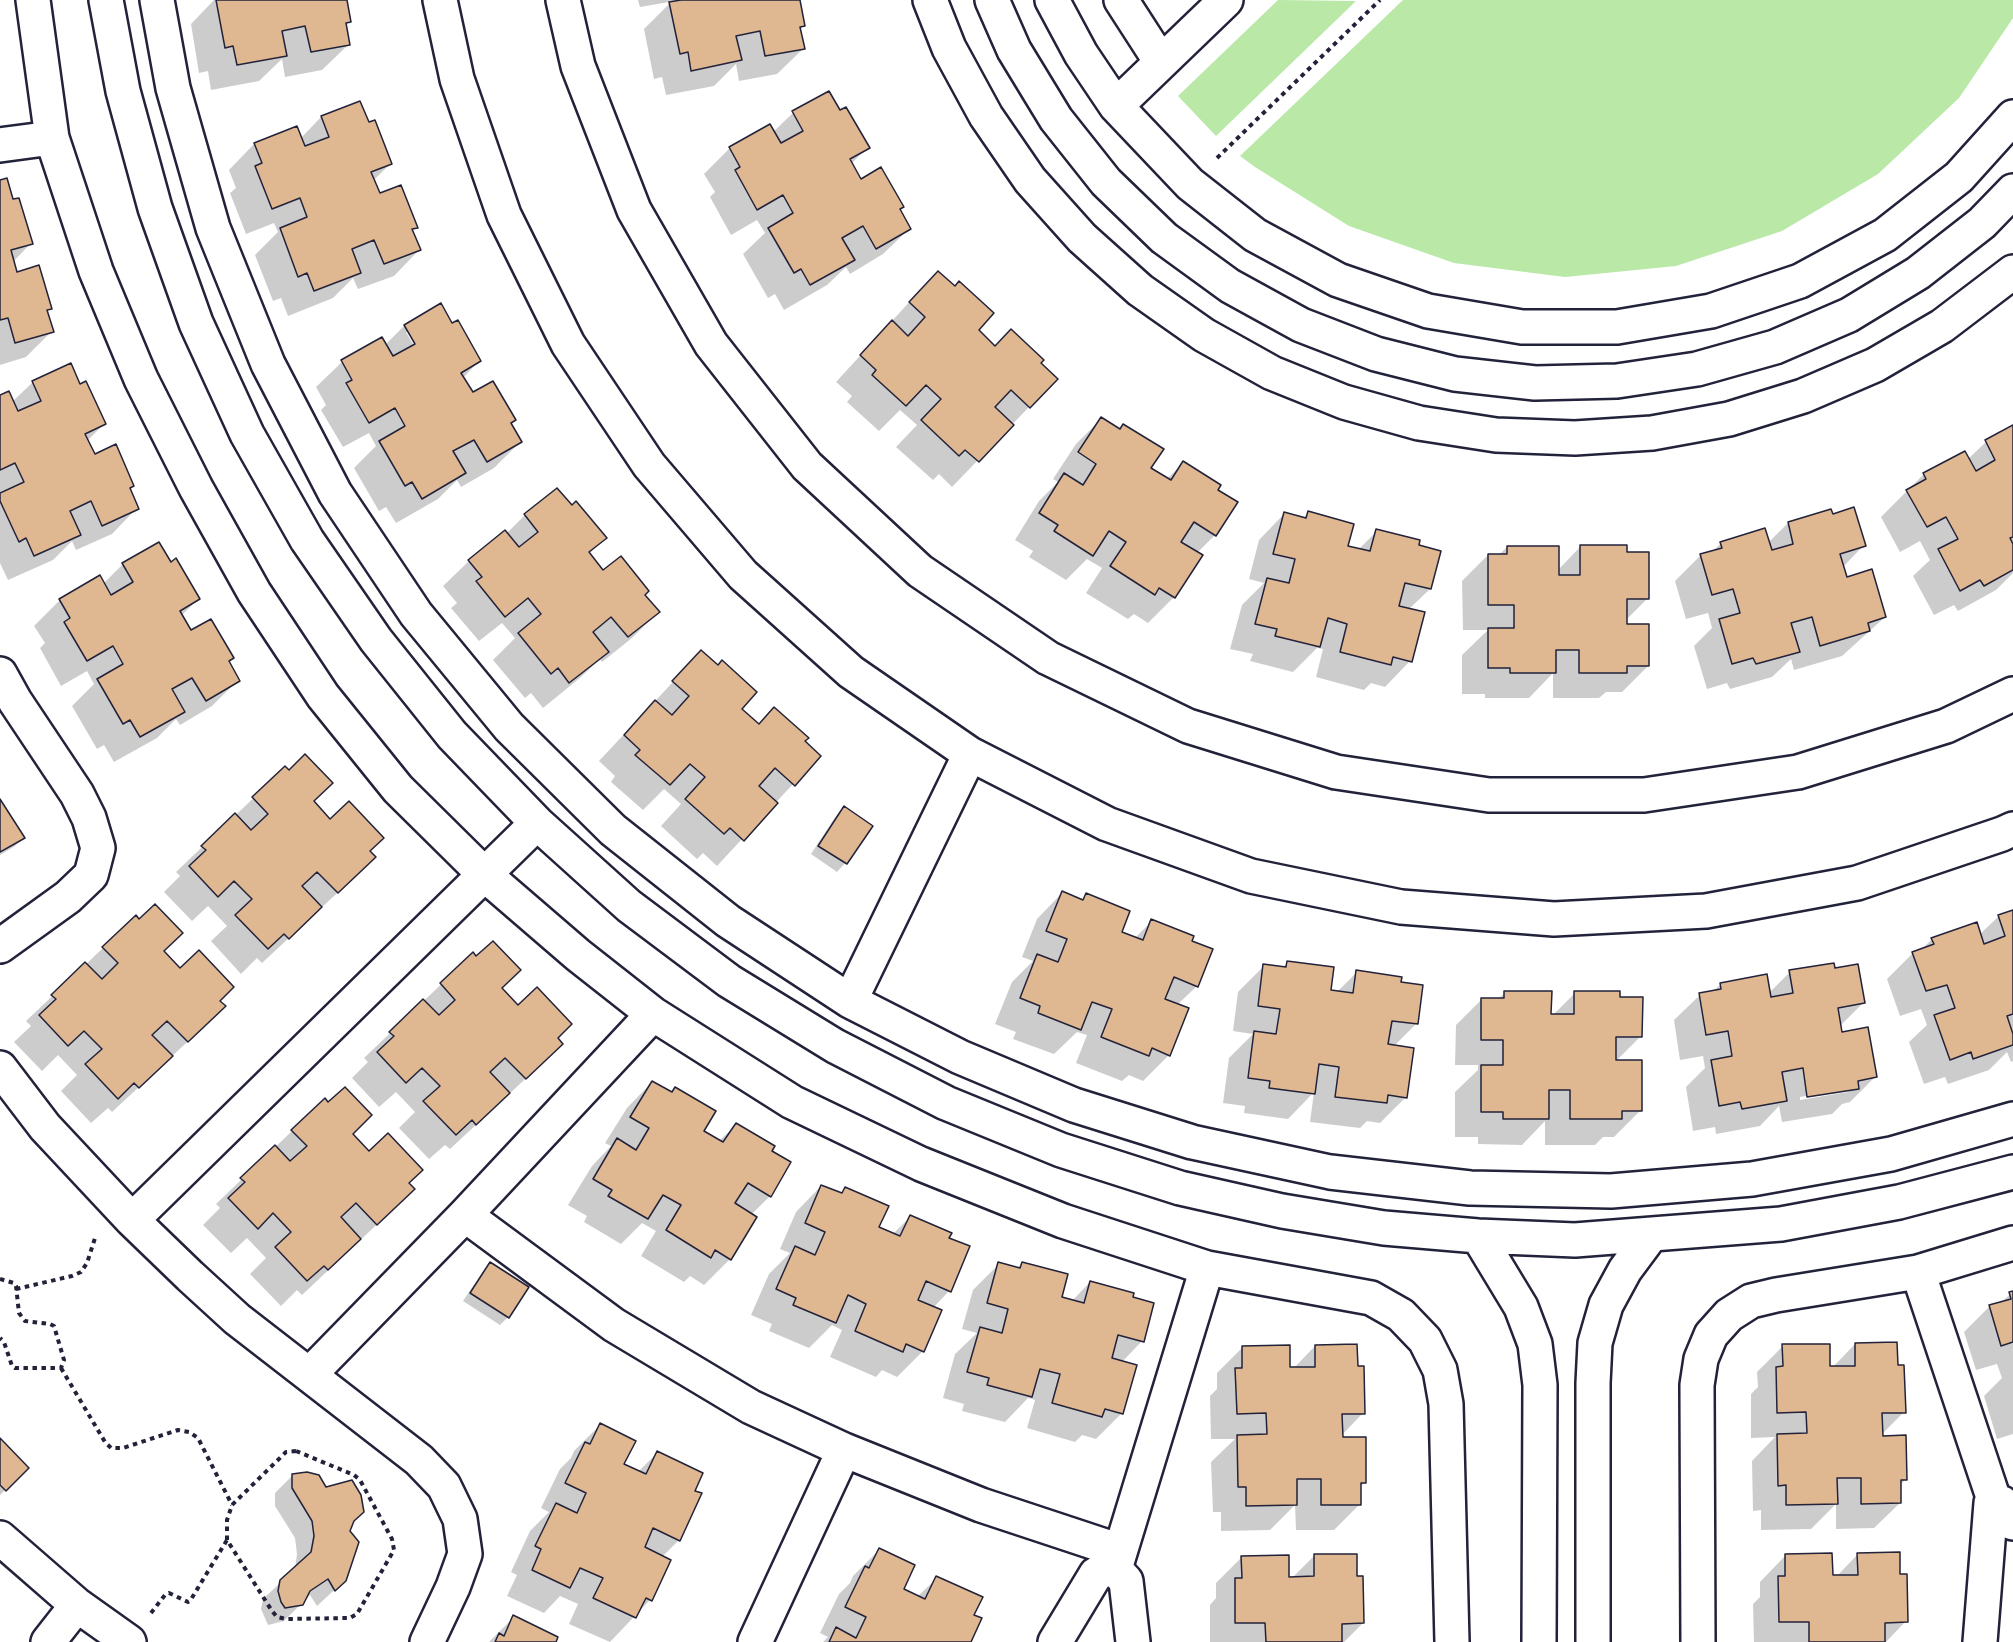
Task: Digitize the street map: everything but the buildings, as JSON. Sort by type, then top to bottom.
[{"type":"street","points":[[33,0],[51,138],[96,271],[141,379],[196,488],[254,592],[323,696],[398,789],[483,874],[578,955],[653,1014],[792,1102],[921,1164],[1063,1221],[1207,1268],[1371,1298],[1401,1315],[1425,1340],[1440,1370],[1446,1404],[1452,1642]]},
{"type":"street","points":[[106,0],[123,91],[155,208],[196,323],[247,434],[307,540],[375,640],[452,735],[537,824],[629,906],[729,981],[835,1046],[946,1103],[1061,1150],[1180,1188],[1281,1211],[1384,1228],[1478,1236],[1575,1240],[1781,1224],[1899,1202],[2013,1172]]},
{"type":"street","points":[[157,0],[173,88],[213,228],[267,364],[335,493],[416,614],[509,727],[613,830],[728,921],[850,1001],[960,1057],[1074,1105],[1192,1142],[1330,1172],[1470,1188],[1611,1191],[1752,1179],[1891,1154],[2013,1119]]},
{"type":"street","points":[[440,0],[457,79],[504,215],[568,344],[649,465],[743,574],[851,672],[970,754],[1107,824],[1251,876],[1401,907],[1554,920],[1707,911],[1857,883],[2013,829]]},
{"type":"street","points":[[564,0],[578,66],[634,210],[711,344],[807,466],[920,571],[1048,658],[1177,721],[1336,772],[1489,795],[1644,795],[1798,772],[1946,726],[2013,694]]},
{"type":"street","points":[[930,0],[949,48],[986,116],[1030,180],[1082,238],[1140,290],[1204,335],[1272,373],[1344,402],[1419,423],[1496,435],[1575,438],[1652,433],[1729,419],[1803,396],[1875,365],[1942,326],[2013,272]]},
{"type":"street","points":[[992,0],[1014,50],[1056,119],[1106,182],[1164,238],[1230,286],[1301,325],[1376,354],[1455,374],[1535,383],[1617,381],[1696,369],[1775,347],[1849,315],[1918,273],[1982,223],[2013,191]]},
{"type":"street","points":[[1052,0],[1081,54],[1116,106],[1190,184],[1255,235],[1338,280],[1428,311],[1522,327],[1617,327],[1711,311],[1800,281],[1894,228],[1959,177],[2013,117]]},
{"type":"street","points":[[1121,0],[1161,63]]},
{"type":"street","points":[[1116,106],[1226,0]]},
{"type":"street","points":[[0,145],[51,138]]},
{"type":"street","points":[[0,674],[15,701],[77,794],[89,818],[98,848],[91,874],[68,897],[0,946]]},
{"type":"street","points":[[850,1001],[970,754]]},
{"type":"street","points":[[132,1220],[483,874],[537,824]]},
{"type":"street","points":[[310,1374],[465,1215],[653,1014]]},
{"type":"street","points":[[0,1068],[45,1127],[132,1220],[190,1276],[237,1319],[419,1460],[444,1486],[460,1519],[465,1554],[453,1587],[427,1642]]},
{"type":"street","points":[[1180,1188],[1192,1142]]},
{"type":"street","points":[[465,1215],[614,1325],[752,1407],[844,1450],[1118,1560],[1126,1581],[1133,1642]]},
{"type":"street","points":[[1593,1642],[1595,1343],[1606,1305],[1625,1270],[1651,1235]]},
{"type":"street","points":[[1478,1236],[1521,1307],[1535,1344],[1540,1384],[1539,1642]]},
{"type":"street","points":[[1698,1642],[1696,1384],[1701,1359],[1711,1335],[1729,1315],[1751,1301],[1918,1272],[2013,1243]]},
{"type":"street","points":[[1055,1642],[1096,1574],[1118,1560],[1207,1268]]},
{"type":"street","points":[[1918,1272],[2004,1512]]},
{"type":"street","points":[[755,1642],[844,1450]]},
{"type":"street","points":[[1980,1642],[1991,1507],[2004,1512]]},
{"type":"street","points":[[0,1538],[77,1605],[128,1642]]},
{"type":"street","points":[[48,1642],[77,1605]]},
{"type":"path","points":[[1190,184],[1380,0]]},
{"type":"path","points":[[16,1289],[81,1272],[87,1263],[107,1193]]},
{"type":"path","points":[[0,1279],[14,1283],[19,1313],[25,1322],[54,1326],[64,1360],[62,1368],[105,1442],[111,1448],[123,1448],[178,1430],[189,1431],[198,1438],[232,1505]]},
{"type":"path","points":[[0,1338],[15,1368],[62,1368]]},
{"type":"path","points":[[128,1642],[165,1595],[174,1594],[190,1601],[227,1540],[227,1520],[232,1505],[286,1452],[296,1451],[354,1475],[360,1480],[392,1539],[394,1550],[357,1614],[350,1618],[286,1619],[277,1617],[272,1611],[227,1540]]},
{"type":"green space","points":[[1278,0],[1356,1],[1216,136],[1178,96]]},
{"type":"green space","points":[[1403,0],[2013,0],[2013,18],[1959,98],[1878,174],[1782,231],[1676,266],[1565,277],[1454,263],[1349,226],[1240,156]]}]
